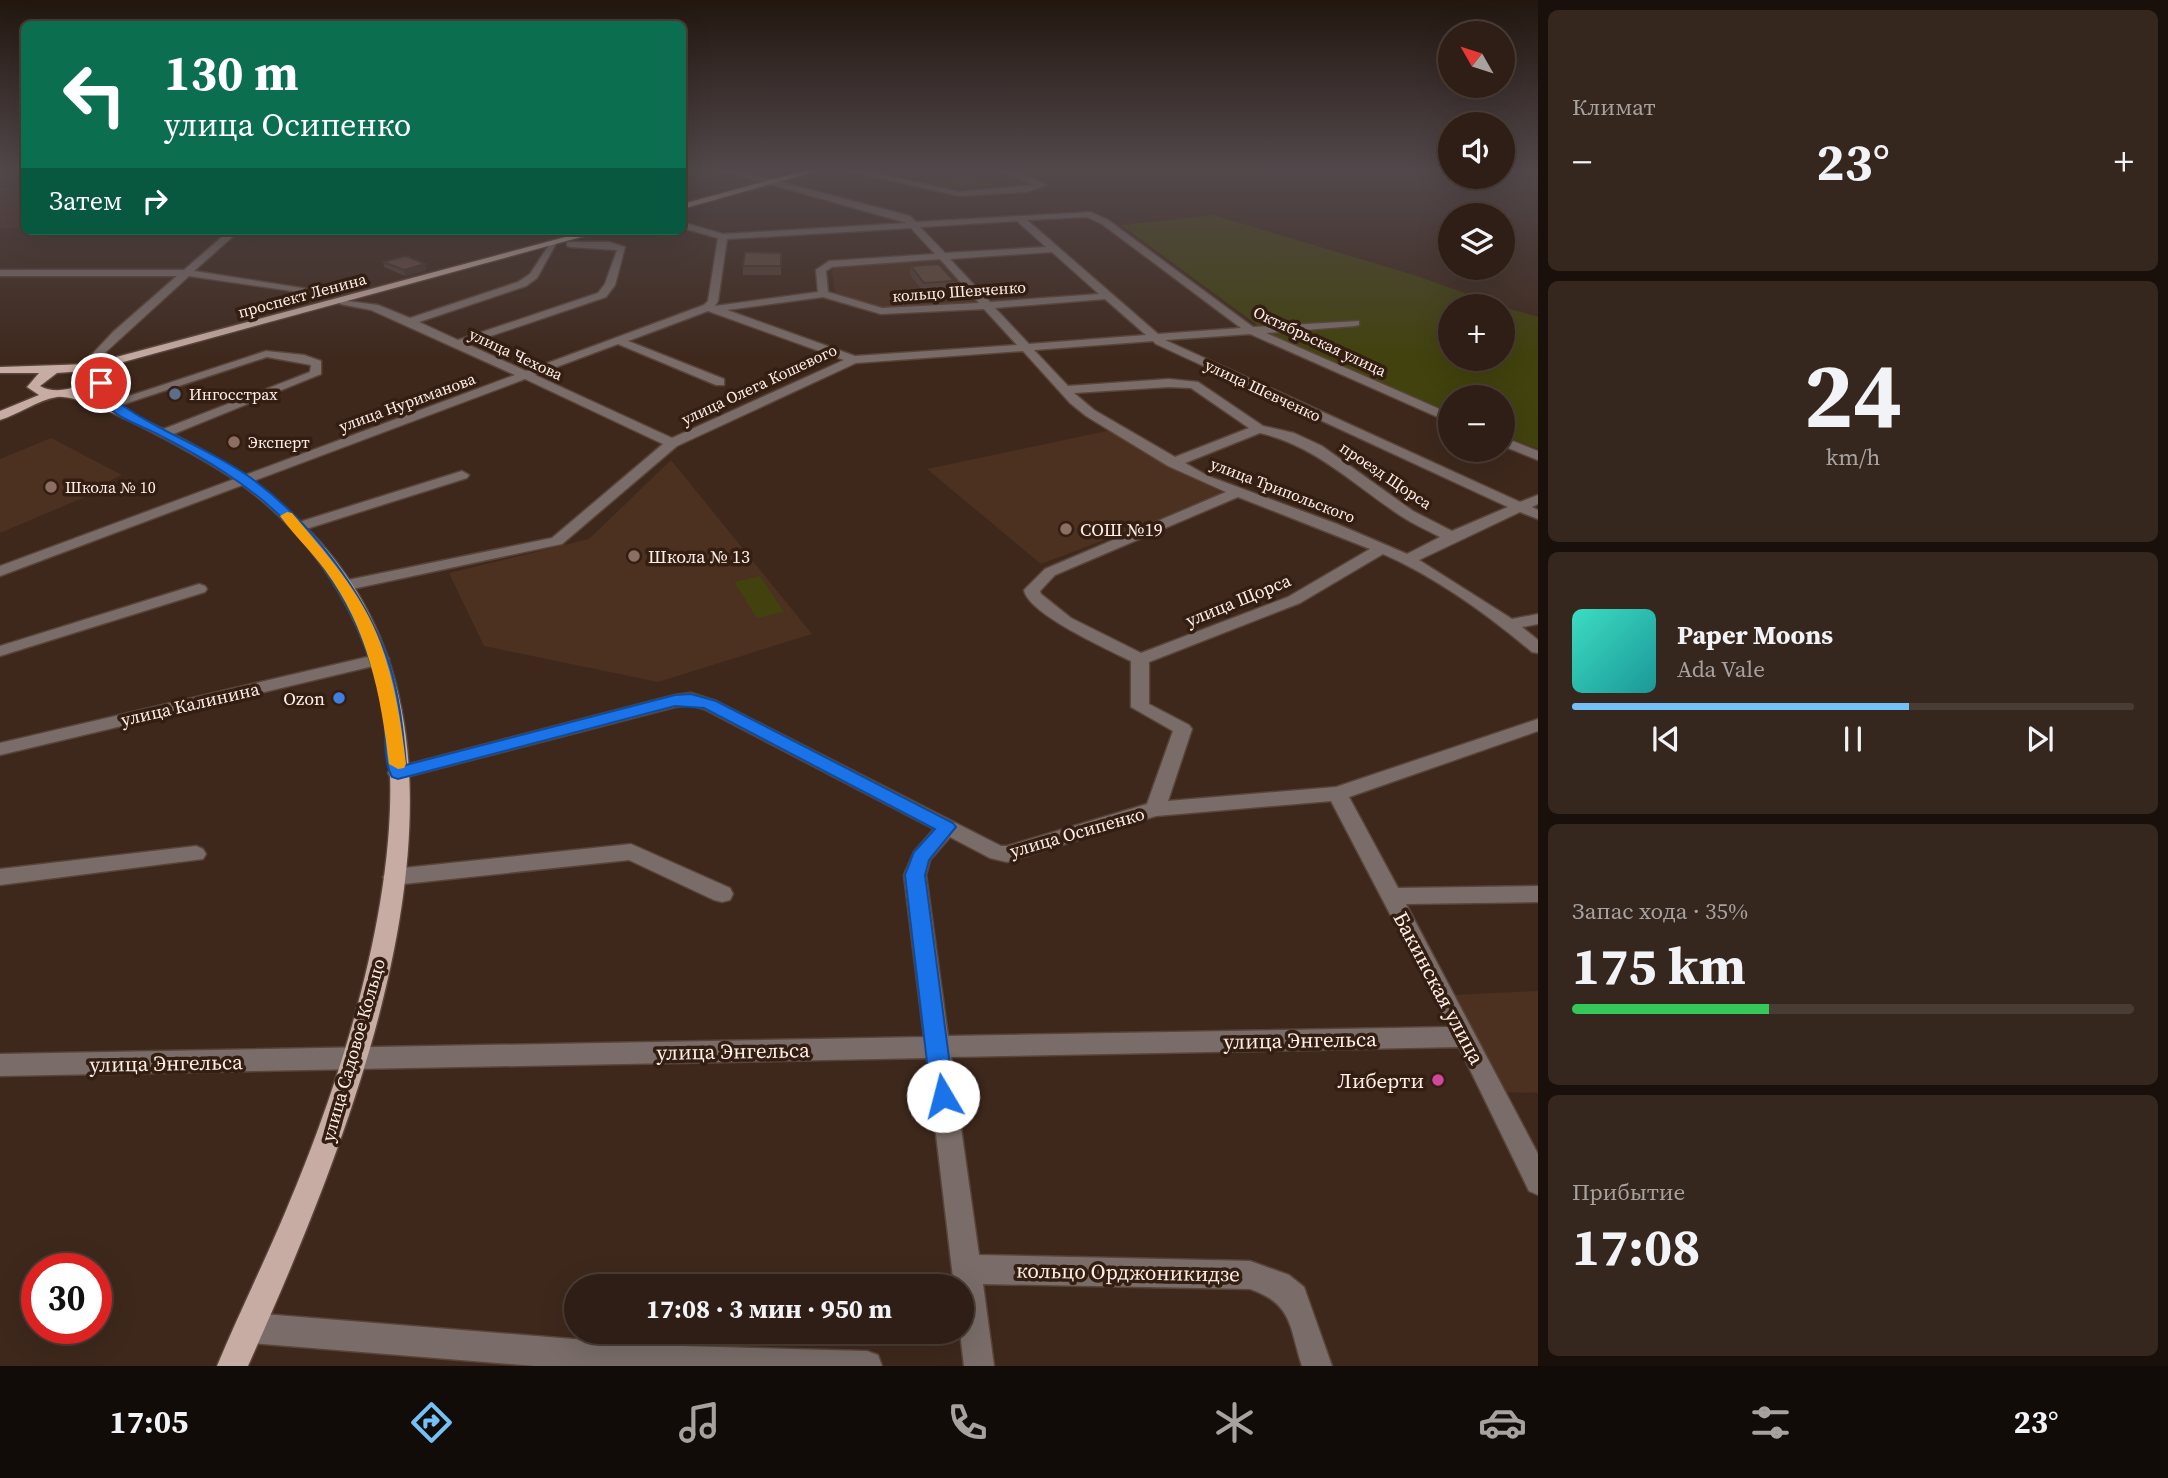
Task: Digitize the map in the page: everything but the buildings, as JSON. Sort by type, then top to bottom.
[{"type":"main road","name":"проспект Ленина","points":[[79,368],[217,336],[584,235]]},
{"type":"main road","name":"проспект Ленина","points":[[59,394],[88,388],[129,363],[217,336]]},
{"type":"main road","points":[[1,415],[35,389],[41,377],[79,368]]},
{"type":"main road","points":[[0,370],[102,370],[103,396],[111,404]]},
{"type":"main road","points":[[0,378],[27,382],[35,389]]},
{"type":"main road","name":"улица Садовое Кольцо","points":[[35,389],[80,395],[166,433],[246,481],[298,527],[344,586],[380,659],[393,718],[398,773],[394,877],[379,965],[354,1060],[312,1182],[232,1366]]},
{"type":"main road","points":[[1,415],[59,394]]},
{"type":"main road","name":"улица Садовое Кольцо","points":[[111,404],[128,417]]},
{"type":"street","points":[[708,233],[723,237],[786,233]]},
{"type":"street","name":"улица Трипольского","points":[[923,233],[1025,347],[1090,413],[1173,463],[1236,493],[1332,527],[1408,560],[1510,624],[1538,648]]},
{"type":"street","name":"улица Шевченко","points":[[1036,233],[1153,337],[1172,349],[1538,515]]},
{"type":"street","name":"Октябрьская улица","points":[[1119,233],[1250,330],[1438,413]]},
{"type":"street","points":[[79,368],[229,235]]},
{"type":"street","points":[[723,237],[712,308],[854,360]]},
{"type":"street","points":[[410,322],[522,284],[534,276],[554,244]]},
{"type":"street","points":[[457,344],[602,295],[610,285],[622,249],[609,245],[569,244]]},
{"type":"street","name":"кольцо Шевченко","points":[[1054,249],[830,264],[821,270],[823,294],[881,311],[898,312],[1108,296]]},
{"type":"street","points":[[0,273],[187,272],[302,291]]},
{"type":"street","name":"улица Нуриманова","points":[[0,572],[712,308],[823,294]]},
{"type":"street","name":"улица Чехова","points":[[344,302],[374,307],[410,322],[672,443]]},
{"type":"street","name":"улица Олега Кошевого","points":[[344,586],[556,541],[672,443],[854,360],[1355,323]]},
{"type":"street","points":[[619,341],[720,382]]},
{"type":"street","points":[[111,404],[266,354],[299,357],[317,363],[315,374],[166,433]]},
{"type":"street","name":"проезд Щорса","points":[[1065,390],[1186,383],[1200,388],[1259,429],[1289,436],[1317,449],[1408,514],[1451,537]]},
{"type":"street","points":[[1173,463],[1259,429]]},
{"type":"street","points":[[1515,446],[1538,456]]},
{"type":"street","points":[[298,527],[462,475]]},
{"type":"street","points":[[1155,809],[1183,729],[1140,707],[1140,659],[1065,621],[1033,596],[1032,590],[1050,572],[1236,493]]},
{"type":"street","points":[[1408,560],[1451,537],[1538,499]]},
{"type":"street","name":"улица Щорса","points":[[1140,659],[1294,600],[1383,548]]},
{"type":"street","points":[[0,652],[199,589]]},
{"type":"street","points":[[1510,624],[1538,619]]},
{"type":"street","name":"улица Калинина","points":[[0,749],[380,659]]},
{"type":"street","name":"улица Осипенко","points":[[398,773],[691,699],[710,705],[997,853],[1007,854],[1155,809],[1337,794],[1538,724]]},
{"type":"street","name":"Бакинская улица","points":[[1337,794],[1466,1037],[1538,1182]]},
{"type":"street","points":[[947,827],[921,857],[915,875],[979,1366]]},
{"type":"street","points":[[394,877],[631,852],[722,894]]},
{"type":"street","points":[[0,877],[196,853]]},
{"type":"street","points":[[1390,896],[1538,894]]},
{"type":"street","name":"улица Энгельса","points":[[0,1065],[1466,1037]]},
{"type":"street","name":"кольцо Орджоникидзе","points":[[967,1269],[1250,1275],[1279,1285],[1294,1297],[1317,1366]]},
{"type":"street","points":[[250,1328],[647,1360],[867,1366]]},
{"type":"shaded area","points":[[1132,233],[1272,233],[1414,275],[1467,294],[1438,294],[1438,371],[1515,371],[1515,310],[1538,317],[1538,449],[1515,440],[1515,385],[1438,385],[1438,407],[1268,333]]},
{"type":"shaded area","points":[[939,258],[980,305],[883,309],[835,292],[832,271],[837,266]]},
{"type":"shaded area","name":"СОШ №19","points":[[1111,430],[1155,459],[1226,494],[1041,564],[927,469]]},
{"type":"shaded area","name":"Школа № 10","points":[[51,438],[122,475],[101,485],[106,488],[0,533],[0,459]]},
{"type":"shaded area","name":"Школа № 13","points":[[671,460],[812,634],[658,682],[484,646],[449,573],[589,539]]},
{"type":"shaded area","points":[[760,576],[784,612],[757,618],[734,582]]},
{"type":"shaded area","points":[[1538,991],[1538,1093],[1502,1092],[1453,995]]},
{"type":"slow traffic","points":[[287,516],[333,570],[372,639],[380,659],[390,701],[398,764]]},
{"type":"place","name":"Ингосстрах","points":[[175,394]]},
{"type":"place","name":"Эксперт","points":[[234,442]]},
{"type":"place","name":"Школа № 10","points":[[51,487]]},
{"type":"place","name":"СОШ №19","points":[[1066,529]]},
{"type":"place","name":"Школа № 13","points":[[634,556]]},
{"type":"place","name":"Ozon","points":[[339,698]]},
{"type":"place","name":"Либерти","points":[[1438,1080]]},
{"type":"route","points":[[101,383],[103,396],[128,417],[166,433],[260,491],[298,527],[322,555],[354,603],[380,659],[396,736],[398,773],[691,699],[710,705],[947,827],[921,857],[915,875],[943,1096]]}]
